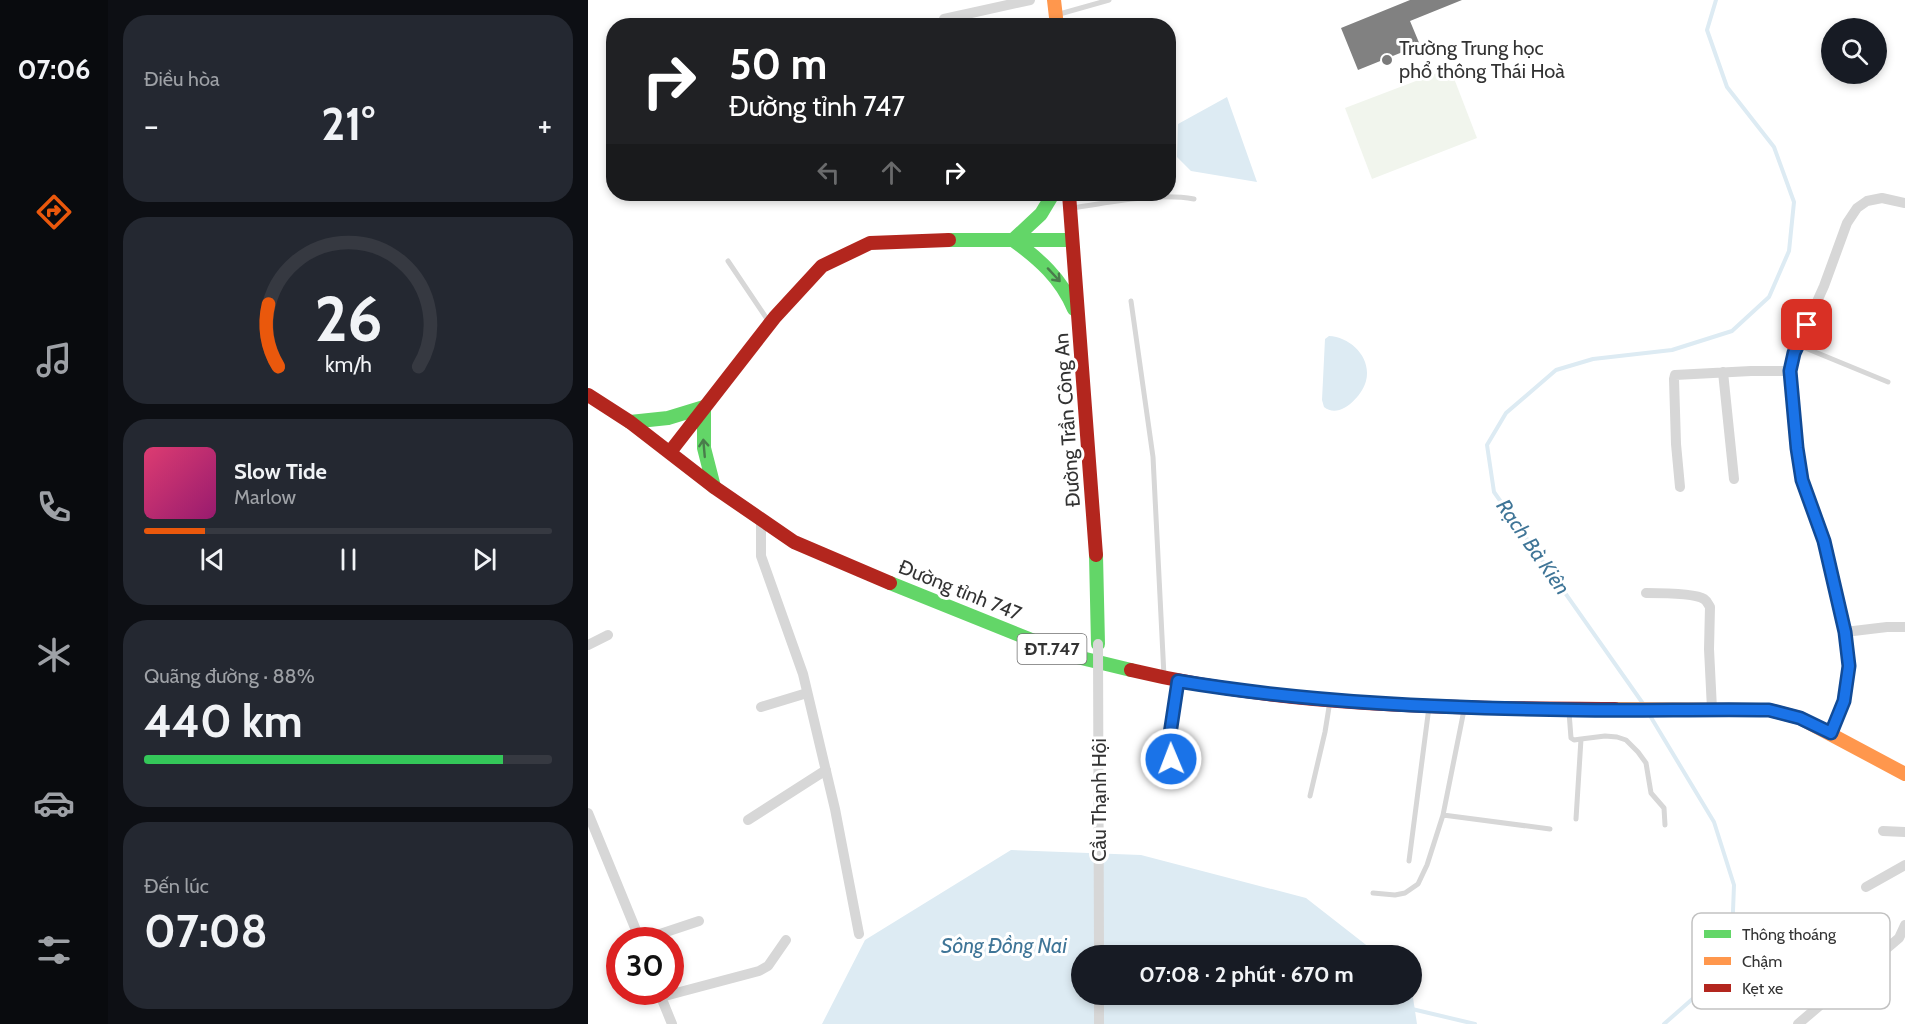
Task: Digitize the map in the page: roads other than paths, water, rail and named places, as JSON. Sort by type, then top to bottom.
[{"type":"main road","points":[[1054,0],[1056,18]]},
{"type":"main road","points":[[1012,240],[1035,221],[1050,201]]},
{"type":"main road","name":"Đường Trần Công An","points":[[1070,201],[1096,537],[1098,644]]},
{"type":"main road","points":[[1012,240],[1039,259],[1059,279],[1070,296],[1079,323]]},
{"type":"main road","points":[[670,452],[770,324],[822,266],[870,243],[1072,240]]},
{"type":"main road","name":"Đường tỉnh 747","points":[[589,398],[630,422],[714,488],[794,542],[929,600],[1068,655],[1178,681],[1219,688],[1330,700],[1464,708],[1574,710]]},
{"type":"main road","points":[[630,422],[654,422],[704,407]]},
{"type":"main road","points":[[704,407],[703,448],[706,467],[714,488]]},
{"type":"main road","name":"ĐT.747","points":[[1574,710],[1769,710],[1800,718],[1905,774]]},
{"type":"street","points":[[944,18],[1030,0]]},
{"type":"street","points":[[1831,733],[1844,701],[1849,666],[1845,632],[1821,531],[1802,480],[1790,371],[1798,345],[1824,286],[1847,223],[1857,208],[1867,201],[1882,198],[1905,203]]},
{"type":"street","points":[[1680,487],[1676,444],[1674,379],[1676,375],[1790,371]]},
{"type":"street","points":[[1723,372],[1734,479]]},
{"type":"street","points":[[761,518],[761,556],[807,693],[826,770],[859,934]]},
{"type":"street","points":[[1646,593],[1702,598],[1710,607],[1707,709]]},
{"type":"street","points":[[1845,632],[1905,627]]},
{"type":"street","points":[[588,645],[608,635]]},
{"type":"street","name":"Cầu Thạnh Hội","points":[[1098,644],[1099,945]]},
{"type":"street","points":[[1171,759],[1170,734],[1178,681]]},
{"type":"street","points":[[762,707],[807,693]]},
{"type":"street","points":[[747,820],[826,770]]},
{"type":"street","points":[[588,813],[636,927]]},
{"type":"street","points":[[1883,831],[1905,832]]},
{"type":"street","points":[[1866,887],[1905,865]]},
{"type":"street","points":[[681,927],[699,921]]},
{"type":"street","points":[[1902,943],[1905,925]]},
{"type":"street","points":[[684,988],[759,971],[768,966],[786,940]]},
{"type":"street","points":[[664,1005],[672,1024]]},
{"type":"street","points":[[1099,1005],[1099,1024]]},
{"type":"street","points":[[1798,1024],[1816,1009]]},
{"type":"lane","points":[[1061,18],[1109,0]]},
{"type":"lane","points":[[1176,196],[1194,199]]},
{"type":"lane","points":[[1070,208],[1124,201]]},
{"type":"lane","points":[[728,261],[770,324]]},
{"type":"lane","points":[[1131,301],[1154,457],[1164,677]]},
{"type":"lane","points":[[1798,345],[1888,382]]},
{"type":"lane","points":[[1310,796],[1330,700]]},
{"type":"lane","points":[[1409,861],[1429,706]]},
{"type":"lane","points":[[1373,893],[1395,895],[1405,893],[1418,885],[1427,865],[1443,814],[1464,708]]},
{"type":"lane","points":[[1574,710],[1571,738],[1574,740],[1617,736],[1626,740],[1638,752],[1646,763],[1650,793],[1664,808],[1665,825]]},
{"type":"lane","points":[[1576,819],[1581,739]]},
{"type":"lane","points":[[1443,814],[1550,829]]},
{"type":"water","points":[[1227,97],[1257,182],[1191,171],[1177,157],[1178,124]]},
{"type":"water","points":[[1329,336],[1345,340],[1358,350],[1366,364],[1367,373],[1360,393],[1350,404],[1337,411],[1324,407],[1322,400],[1325,339]]},
{"type":"water","name":"Sông Đồng Nai","points":[[1011,850],[1141,855],[1306,898],[1366,945],[1071,945],[1071,1005],[1414,1005],[1417,1024],[822,1024],[865,940]]},
{"type":"waterway","name":"Rạch Bà Kiên","points":[[1644,705],[1494,492],[1487,445],[1506,413],[1556,370],[1593,359],[1672,350],[1732,331],[1769,297],[1789,251],[1794,202],[1774,147],[1727,87],[1707,30],[1716,0]]},
{"type":"waterway","name":"Rạch Bà Kiên","points":[[1649,714],[1714,822],[1734,885],[1733,913]]},
{"type":"waterway","name":"Rạch Bà Kiên","points":[[1664,1024],[1692,999]]},
{"type":"waterway","name":"Rạch Bà Kiên","points":[[1412,1009],[1475,1024]]},
{"type":"place","name":"Trường Trung học phổ thông Thái Hoà","points":[[1387,60]]}]
